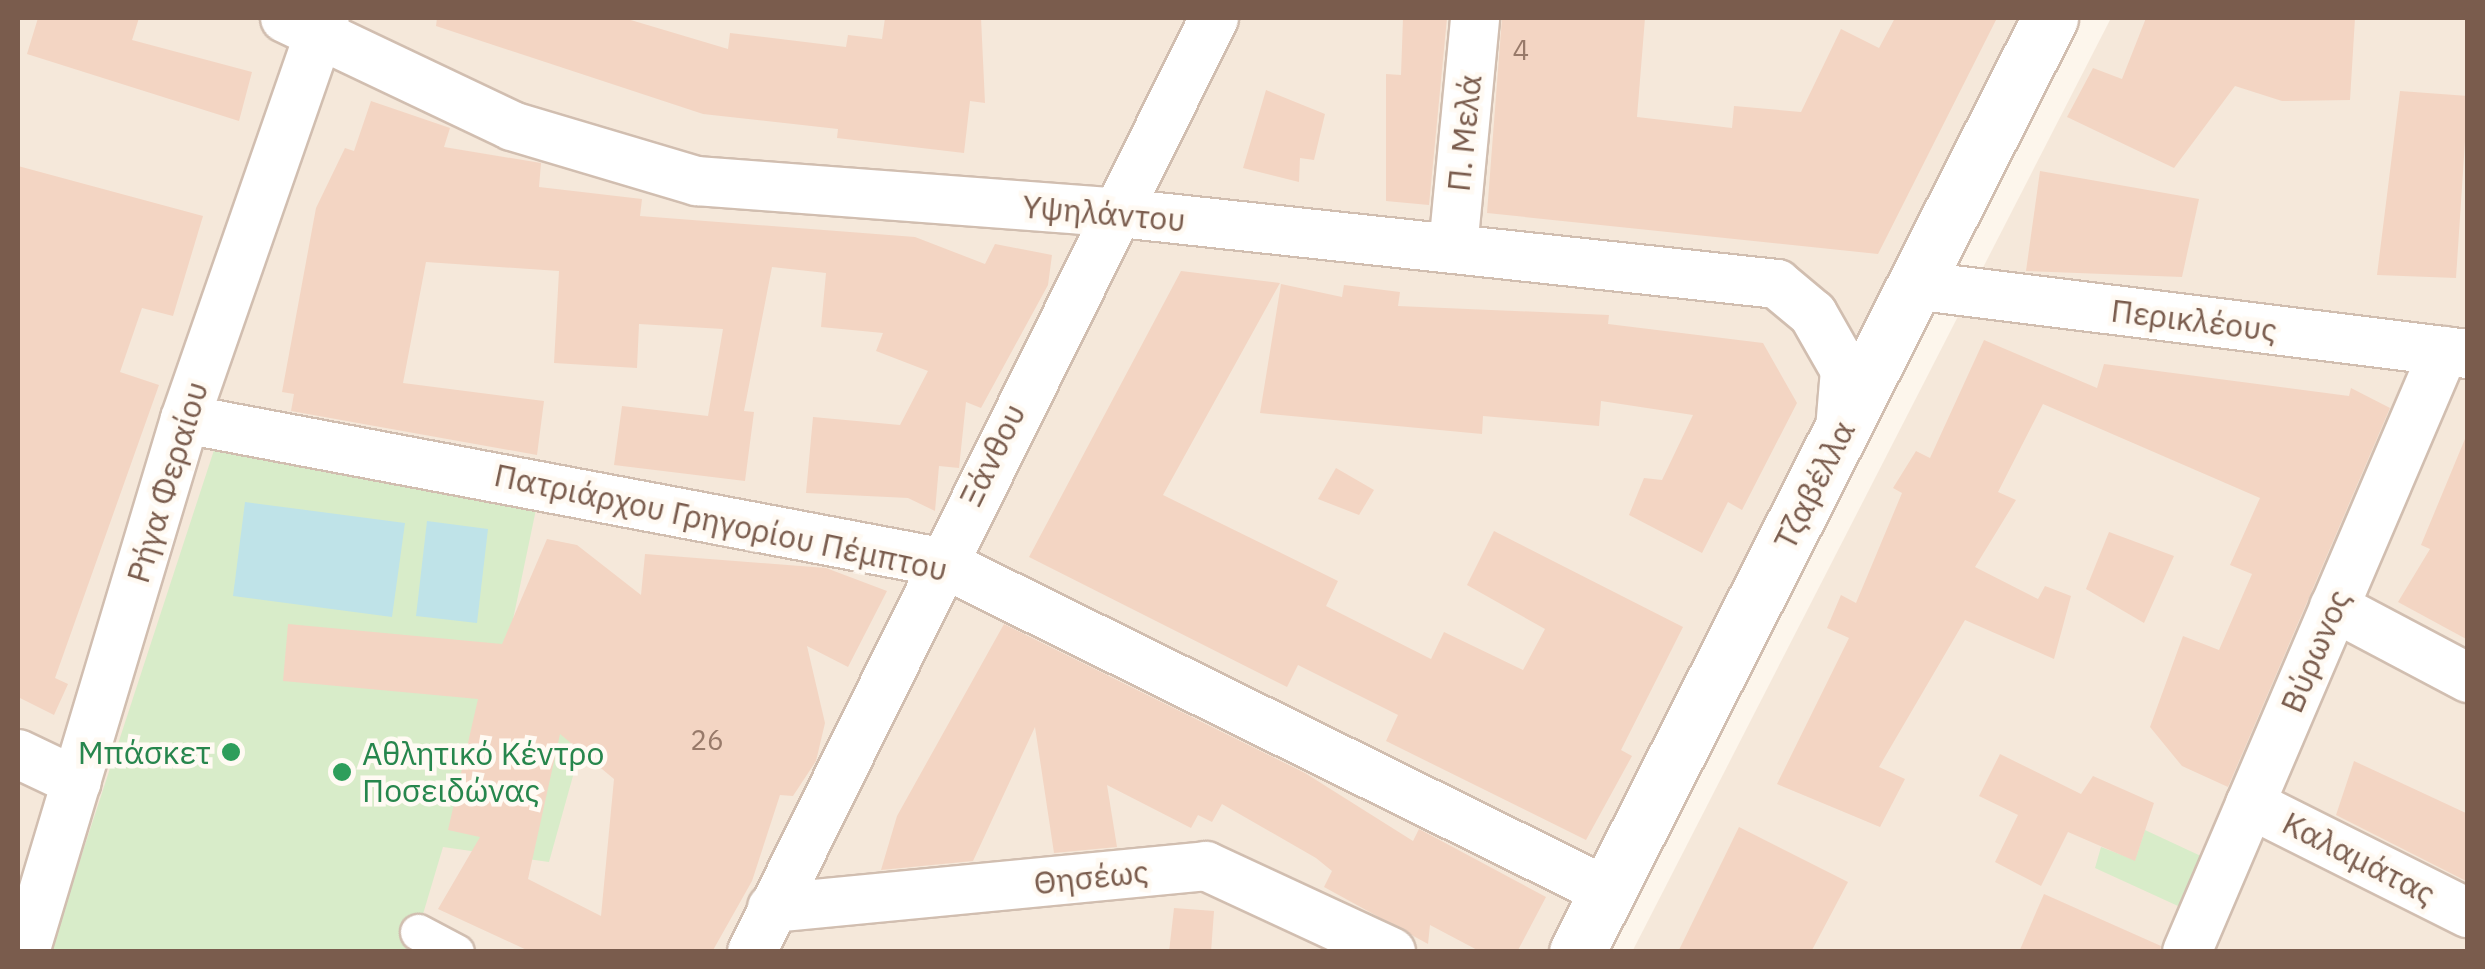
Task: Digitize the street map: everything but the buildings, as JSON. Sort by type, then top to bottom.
[{"type":"street","name":"Ξάνθου","points":[[752,952],[1111,212],[1214,18]]},
{"type":"street","name":"Π. Μελά","points":[[1452,248],[1476,18]]},
{"type":"street","name":"Τζαβέλλα","points":[[1577,952],[1840,433],[1921,286],[2050,18]]},
{"type":"street","name":"Υψηλάντου","points":[[310,24],[512,126],[696,180],[1111,212],[1777,284],[1813,314],[1845,370],[1840,433]]},
{"type":"street","name":"Ρήγα Φεραίου","points":[[25,952],[310,24]]},
{"type":"street","name":"Περικλέους","points":[[1921,286],[2456,352]]},
{"type":"street","name":"Βύρωνος","points":[[2186,952],[2334,607],[2456,352]]},
{"type":"street","name":"Πατριάρχου Γρηγορίου Πέμπτου","points":[[186,419],[940,562],[1608,892]]},
{"type":"street","points":[[2334,607],[2468,678]]},
{"type":"street","points":[[18,754],[77,782]]},
{"type":"street","name":"Καλαμάτας","points":[[2250,804],[2468,913]]},
{"type":"street","name":"Θησέως","points":[[772,908],[1206,866],[1390,952]]},
{"type":"street","points":[[418,932],[456,952]]},
{"type":"shaded area","points":[[18,18],[2039,18],[1558,952],[18,951]]},
{"type":"shaded area","points":[[2111,18],[2467,18],[2467,951],[1632,952]]},
{"type":"green space","name":"Αθλητικό Κέντρο Ποσειδώνας","points":[[216,444],[539,495],[510,634],[595,697],[549,862],[443,847],[412,951],[50,952]]},
{"type":"green space","points":[[2145,830],[2203,857],[2178,906],[2095,868],[2101,847],[2135,860]]},
{"type":"water","points":[[245,502],[405,523],[392,617],[233,596]]},
{"type":"water","points":[[427,521],[488,529],[477,623],[416,616]]},
{"type":"place","name":"Μπάσκετ","points":[[231,752]]},
{"type":"place","name":"Αθλητικό Κέντρο Ποσειδώνας","points":[[342,772]]}]
